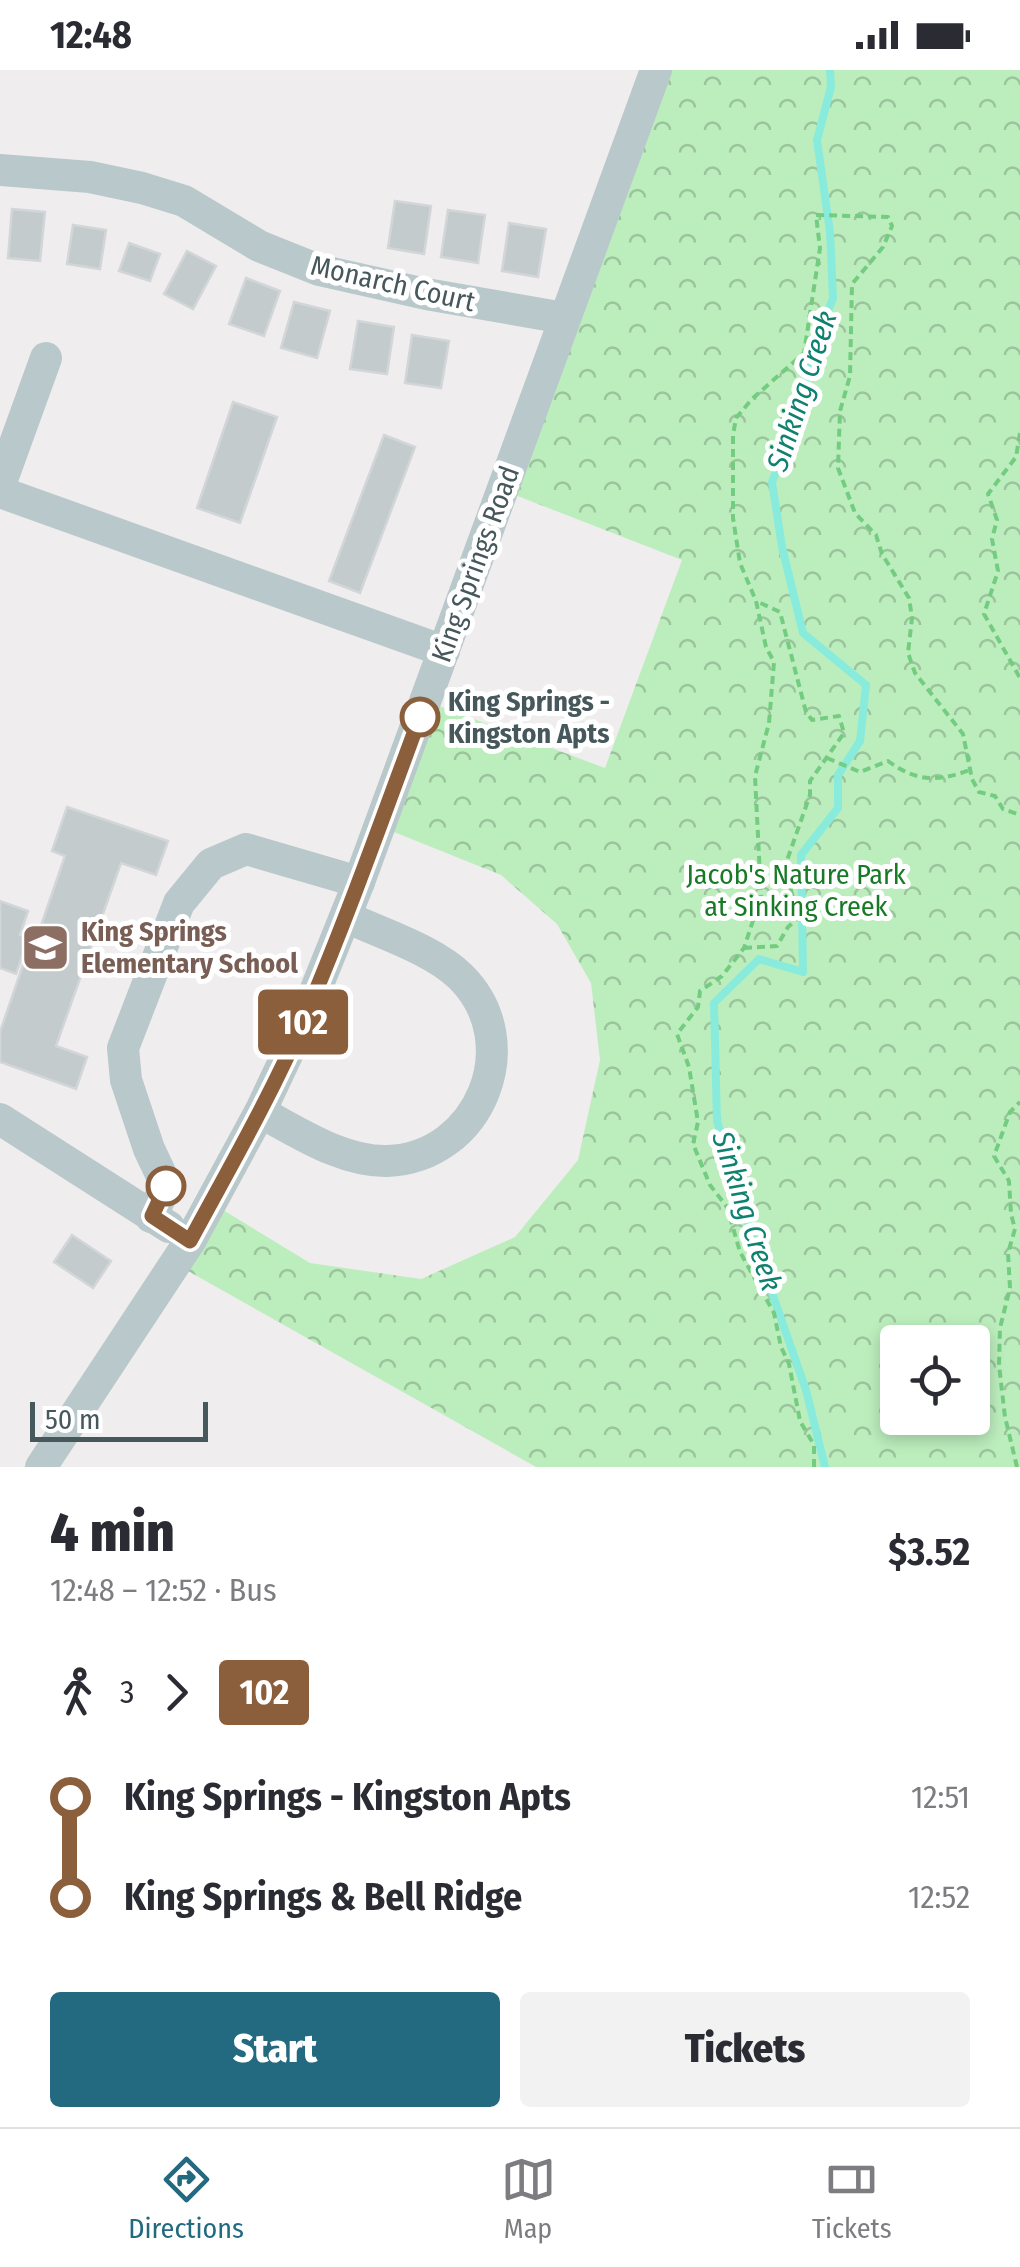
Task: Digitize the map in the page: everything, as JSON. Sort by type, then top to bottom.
[{"type":"street","name":"King Springs Road","points":[[42,1467],[190,1241],[260,1112],[304,1019],[359,882],[656,70]]},
{"type":"street","name":"Monarch Court","points":[[0,170],[90,177],[142,188],[184,201],[259,246],[319,270],[564,318]]},
{"type":"street","points":[[46,358],[0,488],[444,650]]},
{"type":"street","points":[[152,1216],[166,1186],[126,1080],[123,1048],[179,903],[212,864],[246,849],[359,882]]},
{"type":"street","points":[[260,1112],[354,1157],[386,1161],[438,1148],[478,1108],[488,1086],[493,1060],[485,1014],[476,994],[441,962],[346,917]]},
{"type":"street","points":[[0,1119],[190,1241]]},
{"type":"path","points":[[814,1467],[814,1446],[800,1420],[790,1364],[774,1313],[740,1252],[726,1206],[710,1185],[693,1144],[698,1122],[690,1068],[677,1034],[698,1007],[700,991],[722,976],[744,948],[761,896],[755,776],[769,723],[774,662],[740,563],[733,518],[732,435],[736,418],[752,398],[804,353],[820,248],[816,214],[888,218],[892,226],[883,247],[852,284],[850,376],[840,410],[838,468],[855,514],[876,535],[882,554],[909,598],[912,618],[908,653],[916,673],[963,734],[979,792],[995,796],[1004,809],[1020,815]]},
{"type":"path","points":[[1020,433],[1016,457],[988,494],[997,520],[992,538],[998,570],[984,614],[1020,678]]},
{"type":"path","points":[[744,948],[777,946],[788,926],[798,918],[785,866],[810,794],[810,781],[844,733],[839,716],[812,720],[806,712],[802,684],[791,660],[780,612],[756,601]]},
{"type":"path","points":[[828,758],[860,772],[888,761],[905,774],[931,778],[944,779],[970,770]]},
{"type":"path","points":[[1018,1467],[999,1364],[1000,1328],[1010,1288],[1008,1253],[1015,1229],[1010,1214],[1009,1181],[994,1156],[1010,1112],[1020,1102]]},
{"type":"green space","name":"Jacob's Nature Park at Sinking Creek","points":[[670,70],[1020,70],[1020,1467],[536,1467],[188,1271],[223,1210],[310,1263],[421,1279],[515,1237],[578,1160],[600,1060],[591,983],[557,924],[501,875],[379,826],[426,701],[605,768],[682,560],[515,495]]},
{"type":"building","points":[[395,201],[431,206],[424,254],[388,248]]},
{"type":"building","points":[[12,209],[45,212],[40,261],[8,258]]},
{"type":"building","points":[[448,210],[485,215],[478,263],[441,257]]},
{"type":"building","points":[[509,223],[546,229],[538,277],[502,271]]},
{"type":"building","points":[[73,225],[106,230],[100,269],[67,264]]},
{"type":"building","points":[[129,243],[160,254],[150,281],[119,271]]},
{"type":"building","points":[[187,251],[216,266],[193,309],[164,294]]},
{"type":"building","points":[[246,278],[280,291],[264,336],[229,324]]},
{"type":"building","points":[[294,302],[330,311],[317,358],[281,348]]},
{"type":"building","points":[[358,321],[394,327],[387,374],[350,369]]},
{"type":"building","points":[[412,335],[449,341],[441,388],[405,383]]},
{"type":"building","points":[[233,402],[277,417],[240,523],[197,508]]},
{"type":"building","points":[[384,435],[415,447],[360,593],[329,581]]},
{"type":"building","name":"King Springs Elementary School","points":[[67,807],[168,841],[156,875],[121,863],[56,1046],[87,1057],[76,1089],[0,1062],[0,1032],[26,956],[23,954],[16,974],[0,968],[0,901],[28,911],[20,935],[36,940],[65,856],[52,851]]},
{"type":"building","points":[[72,1235],[111,1261],[93,1288],[54,1262]]},
{"type":"waterway","name":"Sinking Creek","points":[[825,1467],[806,1390],[745,1216],[717,1121],[714,1003],[759,959],[803,972],[801,855],[838,808],[838,775],[860,741],[866,685],[803,633],[782,547],[772,482],[833,298],[830,232],[817,140],[831,87],[830,70]]},
{"type":"bus line","name":"102","points":[[166,1186],[152,1216],[190,1241],[260,1112],[304,1019],[420,717]]},
{"type":"place","name":"King Springs - Kingston Apts","points":[[420,717]]},
{"type":"place","name":"King Springs Elementary School","points":[[46,947]]}]
